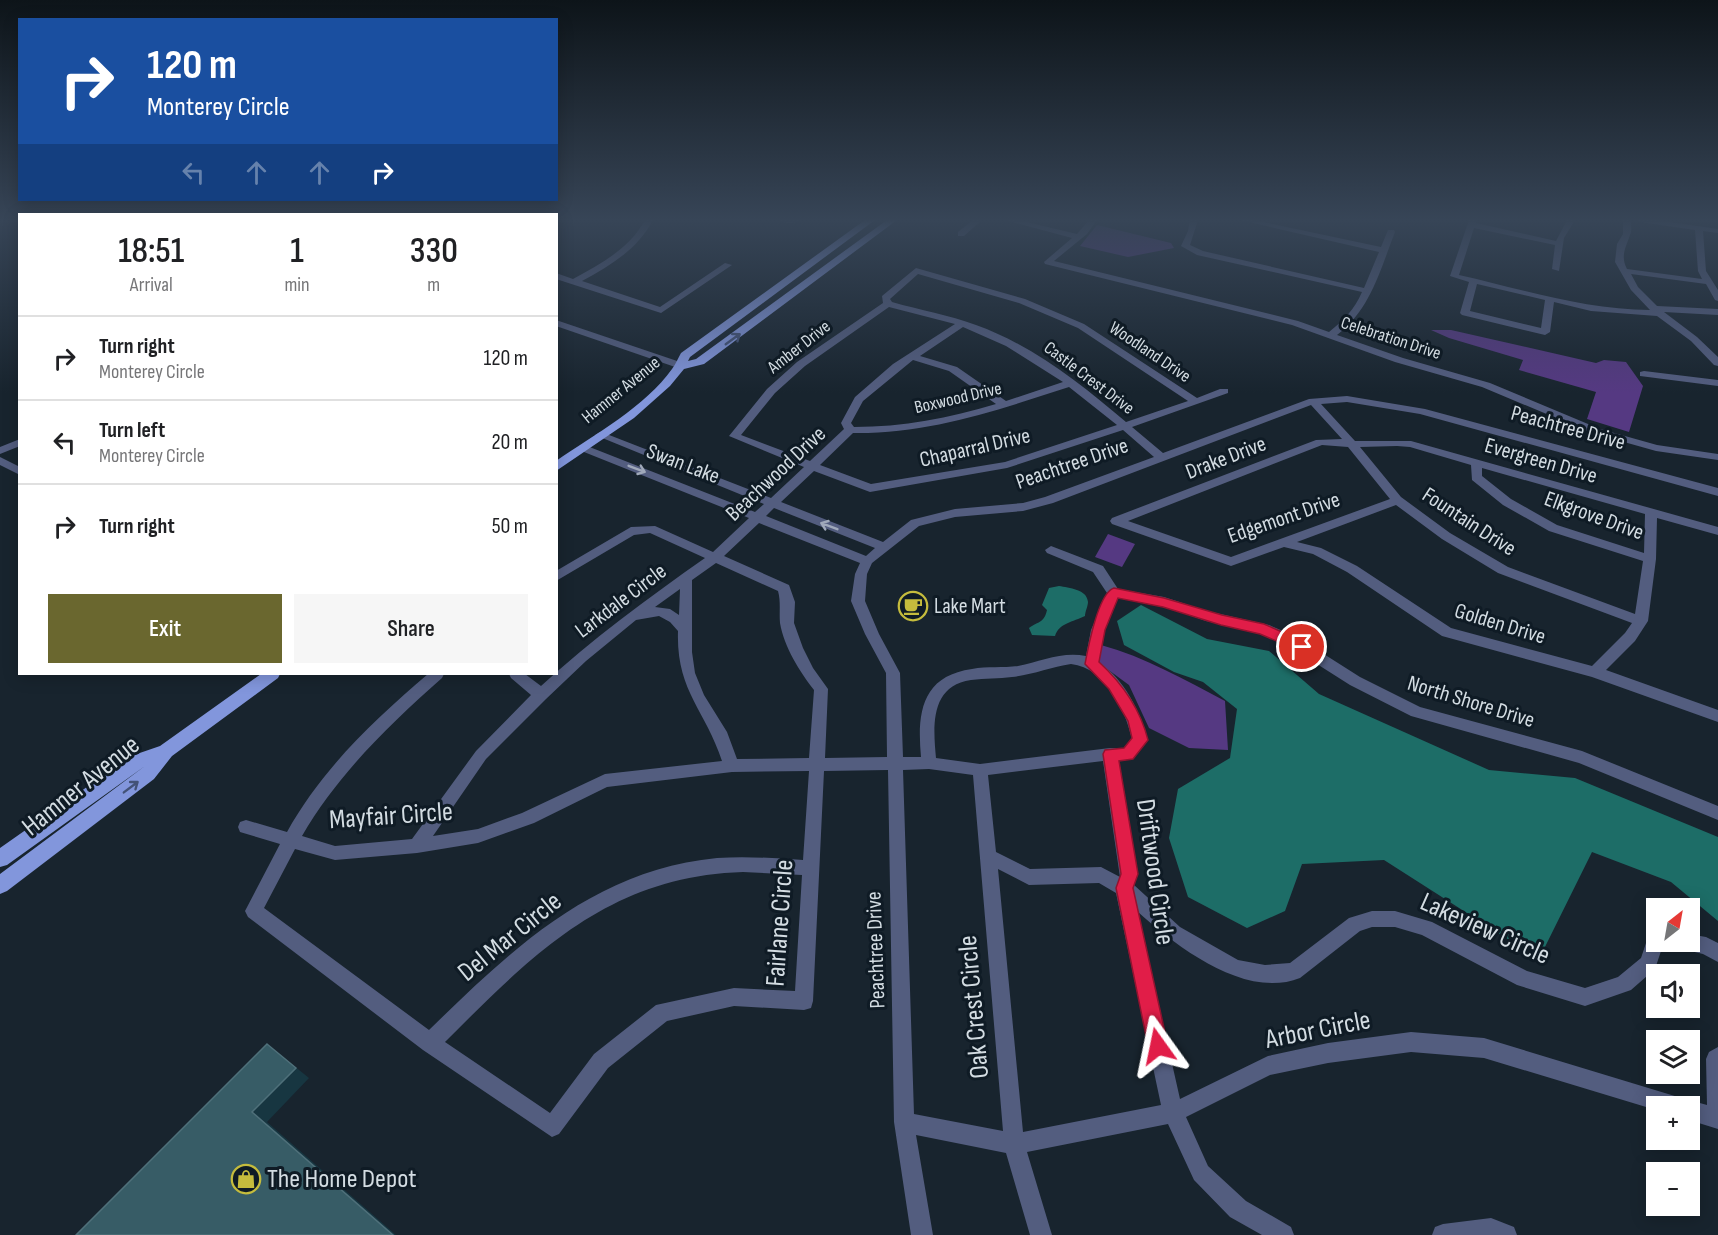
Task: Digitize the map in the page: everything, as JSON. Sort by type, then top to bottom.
[{"type":"main road","name":"Hamner Avenue","points":[[558,466],[655,394],[682,366],[685,355],[792,278]]},
{"type":"main road","name":"Hamner Avenue","points":[[682,366],[700,362],[815,278]]},
{"type":"main road","name":"Hamner Avenue","points":[[0,885],[148,774],[166,751],[271,675]]},
{"type":"main road","name":"Hamner Avenue","points":[[0,859],[137,761],[166,751]]},
{"type":"main road","points":[[0,871],[93,803],[111,779]]},
{"type":"street","points":[[561,278],[660,310],[709,278]]},
{"type":"street","points":[[574,282],[581,278]]},
{"type":"street","name":"Amber Drive","points":[[734,436],[771,391],[801,364],[888,304],[885,298],[909,278]]},
{"type":"street","name":"Woodland Drive","points":[[937,278],[1022,301],[1081,326],[1196,402]]},
{"type":"street","name":"Celebration Drive","points":[[1111,278],[1295,323],[1399,360],[1486,386],[1596,431],[1656,448],[1718,457]]},
{"type":"street","points":[[1308,278],[1367,291]]},
{"type":"street","points":[[1331,335],[1348,322],[1360,307],[1372,278]]},
{"type":"street","points":[[1459,278],[1606,310],[1718,312]]},
{"type":"street","points":[[1628,278],[1634,288],[1657,311],[1694,339],[1718,363]]},
{"type":"street","points":[[1674,278],[1707,282]]},
{"type":"street","points":[[1705,278],[1718,298]]},
{"type":"street","points":[[1473,282],[1465,313],[1545,332],[1550,299]]},
{"type":"street","name":"Castle Crest Drive","points":[[888,304],[982,331],[1046,364],[1161,457]]},
{"type":"street","points":[[558,324],[682,366]]},
{"type":"street","name":"Beachwood Drive","points":[[715,557],[850,430],[846,423],[859,399],[911,356],[960,325]]},
{"type":"street","points":[[911,356],[953,369],[1005,405]]},
{"type":"street","points":[[1644,374],[1718,383]]},
{"type":"street","name":"Boxwood Drive","points":[[850,430],[874,432],[939,422],[1005,405],[1070,383]]},
{"type":"street","name":"Chaparral Drive","points":[[734,436],[870,488],[1007,465],[1224,391]]},
{"type":"street","name":"Peachtree Drive","points":[[922,1235],[904,1122],[893,673],[872,634],[858,601],[861,574],[867,561],[915,523],[955,513],[1023,507],[1313,400],[1347,399],[1421,411],[1718,492]]},
{"type":"street","name":"Fountain Drive","points":[[1313,400],[1397,500],[1446,536],[1503,570],[1641,621]]},
{"type":"street","name":"Swan Lake","points":[[600,435],[884,547]]},
{"type":"street","name":"Drake Drive","points":[[1116,521],[1320,442],[1335,441],[1352,444]]},
{"type":"street","name":"Evergreen Drive","points":[[1352,444],[1401,442],[1718,531]]},
{"type":"street","points":[[0,451],[18,443]]},
{"type":"street","name":"Swan Lake","points":[[583,448],[867,561]]},
{"type":"street","points":[[0,460],[18,471]]},
{"type":"street","name":"Elkgrove Drive","points":[[1478,463],[1476,477],[1507,502],[1553,528],[1650,558]]},
{"type":"street","name":"Edgemont Drive","points":[[1116,521],[1230,562],[1397,500]]},
{"type":"street","points":[[1595,672],[1630,638],[1641,621],[1650,558],[1651,513]]},
{"type":"street","points":[[558,576],[631,531],[651,529],[715,557]]},
{"type":"street","name":"Golden Drive","points":[[1285,543],[1317,551],[1352,569],[1447,632],[1595,672],[1718,717]]},
{"type":"street","points":[[929,763],[925,728],[928,705],[940,689],[956,678],[973,674],[1015,671],[1071,659],[1092,664],[1098,630],[1114,593],[1098,569],[1066,554],[1051,550]]},
{"type":"street","name":"Larkdale Circle","points":[[417,846],[481,755],[541,695],[581,657],[631,617],[715,557]]},
{"type":"street","name":"Fairlane Circle","points":[[430,1043],[552,1127],[601,1061],[663,1012],[734,997],[804,1001],[821,689],[807,671],[796,648],[787,623],[788,602],[784,588],[715,557]]},
{"type":"street","points":[[685,579],[687,589],[684,629],[686,663],[692,690],[719,733],[732,766]]},
{"type":"street","name":"North Shore Drive","points":[[1114,593],[1164,602],[1221,620],[1264,629],[1292,641],[1355,681],[1416,712],[1582,756],[1718,813]]},
{"type":"street","points":[[631,617],[651,611],[667,613],[675,616],[684,629]]},
{"type":"street","name":"Mayfair Circle","points":[[246,827],[335,853],[417,846],[478,836],[528,818],[605,781],[635,780],[732,766],[929,763],[980,770],[1110,754],[1128,755],[1140,740],[1135,720],[1114,685],[1092,664]]},
{"type":"street","points":[[430,1043],[254,911],[291,841],[327,784],[399,707],[436,675]]},
{"type":"street","points":[[517,675],[541,695]]},
{"type":"street","name":"Driftwood Circle","points":[[1110,754],[1129,874],[1124,888],[1173,1113],[1201,1173],[1238,1209],[1283,1235]]},
{"type":"street","name":"Oak Crest Circle","points":[[980,770],[1014,1144],[1041,1235]]},
{"type":"street","name":"Lakeview Circle","points":[[988,856],[1029,877],[1101,875],[1124,888],[1174,933],[1235,968],[1265,974],[1293,972],[1355,924],[1372,919],[1395,919],[1426,928],[1524,979],[1585,997],[1624,984],[1649,963],[1652,952]]},
{"type":"street","name":"Del Mar Circle","points":[[430,1043],[519,957],[567,920],[612,897],[654,878],[704,867],[811,868]]},
{"type":"street","points":[[1700,945],[1718,953]]},
{"type":"street","name":"Arbor Circle","points":[[904,1122],[1014,1144],[1173,1113],[1268,1066],[1328,1053],[1412,1042],[1484,1048],[1646,1097]]},
{"type":"street","points":[[1700,1114],[1717,1120],[1716,1059],[1718,1057]]},
{"type":"street","points":[[1443,1235],[1491,1229],[1506,1235]]},
{"type":"shaded area","points":[[1431,330],[1451,330],[1596,363],[1604,360],[1626,362],[1643,386],[1629,432],[1587,419],[1596,392],[1519,370],[1523,360],[1449,338]]},
{"type":"shaded area","points":[[1108,534],[1135,544],[1122,567],[1095,557]]},
{"type":"shaded area","points":[[1059,586],[1084,594],[1088,602],[1085,616],[1060,628],[1055,636],[1032,635],[1029,628],[1041,621],[1046,614],[1047,610],[1042,605],[1049,588]]},
{"type":"shaded area","points":[[1141,605],[1207,639],[1269,651],[1319,694],[1489,770],[1575,778],[1718,837],[1718,921],[1700,906],[1700,898],[1690,898],[1671,882],[1592,852],[1539,959],[1384,860],[1302,864],[1285,911],[1247,928],[1188,897],[1169,838],[1178,789],[1230,758],[1237,709],[1203,682],[1174,672],[1124,645],[1117,621]]},
{"type":"shaded area","points":[[1101,645],[1149,662],[1225,701],[1228,750],[1189,748],[1149,728],[1129,685],[1099,663]]},
{"type":"building","name":"The Home Depot","points":[[267,1044],[296,1068],[252,1112],[393,1235],[76,1235]]},
{"type":"place","name":"Lake Mart","points":[[913,606]]},
{"type":"place","name":"The Home Depot","points":[[246,1179]]},
{"type":"route","points":[[1158,1046],[1124,888],[1129,874],[1110,754],[1128,755],[1140,740],[1135,720],[1114,685],[1102,671],[1092,664],[1098,630],[1114,593],[1164,602],[1221,620],[1264,629],[1302,647]]}]
